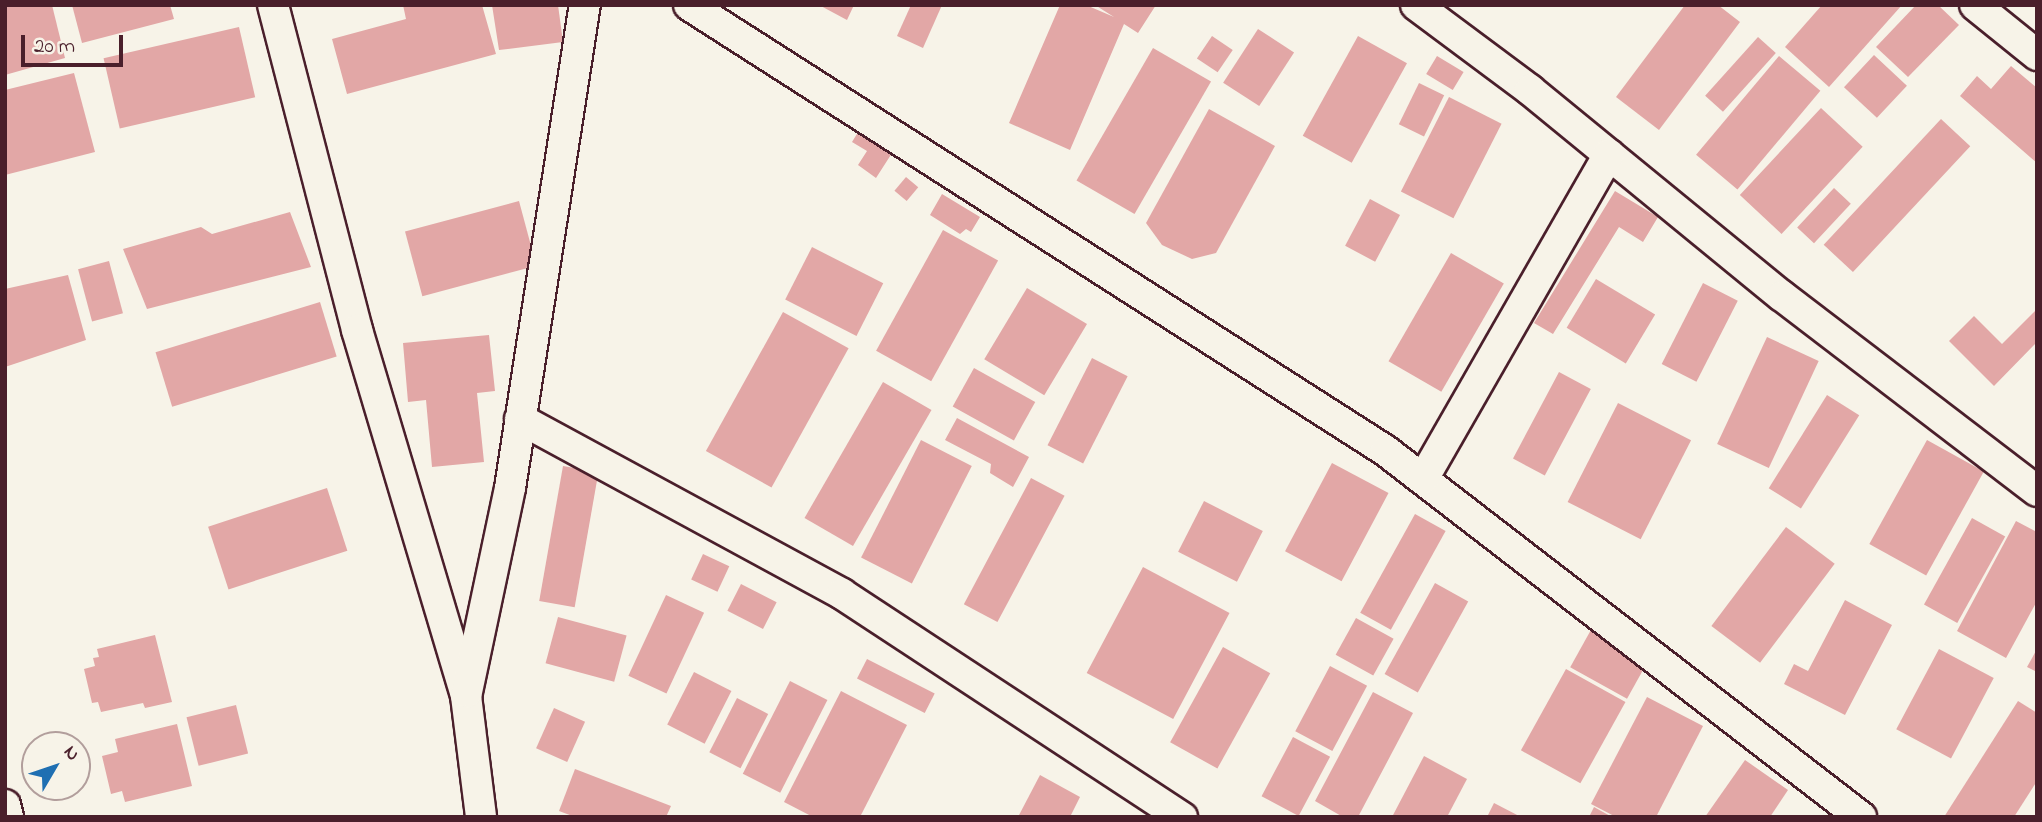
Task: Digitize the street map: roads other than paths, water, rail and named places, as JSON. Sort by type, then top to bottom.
[{"type":"street","points":[[272,5],[357,330],[466,696],[481,817]]},
{"type":"street","points":[[466,696],[510,488],[585,5]]},
{"type":"street","points":[[689,5],[1374,443],[1861,817]]},
{"type":"street","points":[[1416,5],[1530,90],[1782,296],[2037,491]]},
{"type":"street","points":[[1975,5],[2037,55]]},
{"type":"street","points":[[1423,479],[1609,155]]},
{"type":"street","points":[[520,419],[842,594],[1182,817]]},
{"type":"street","points":[[5,806],[8,817]]}]
